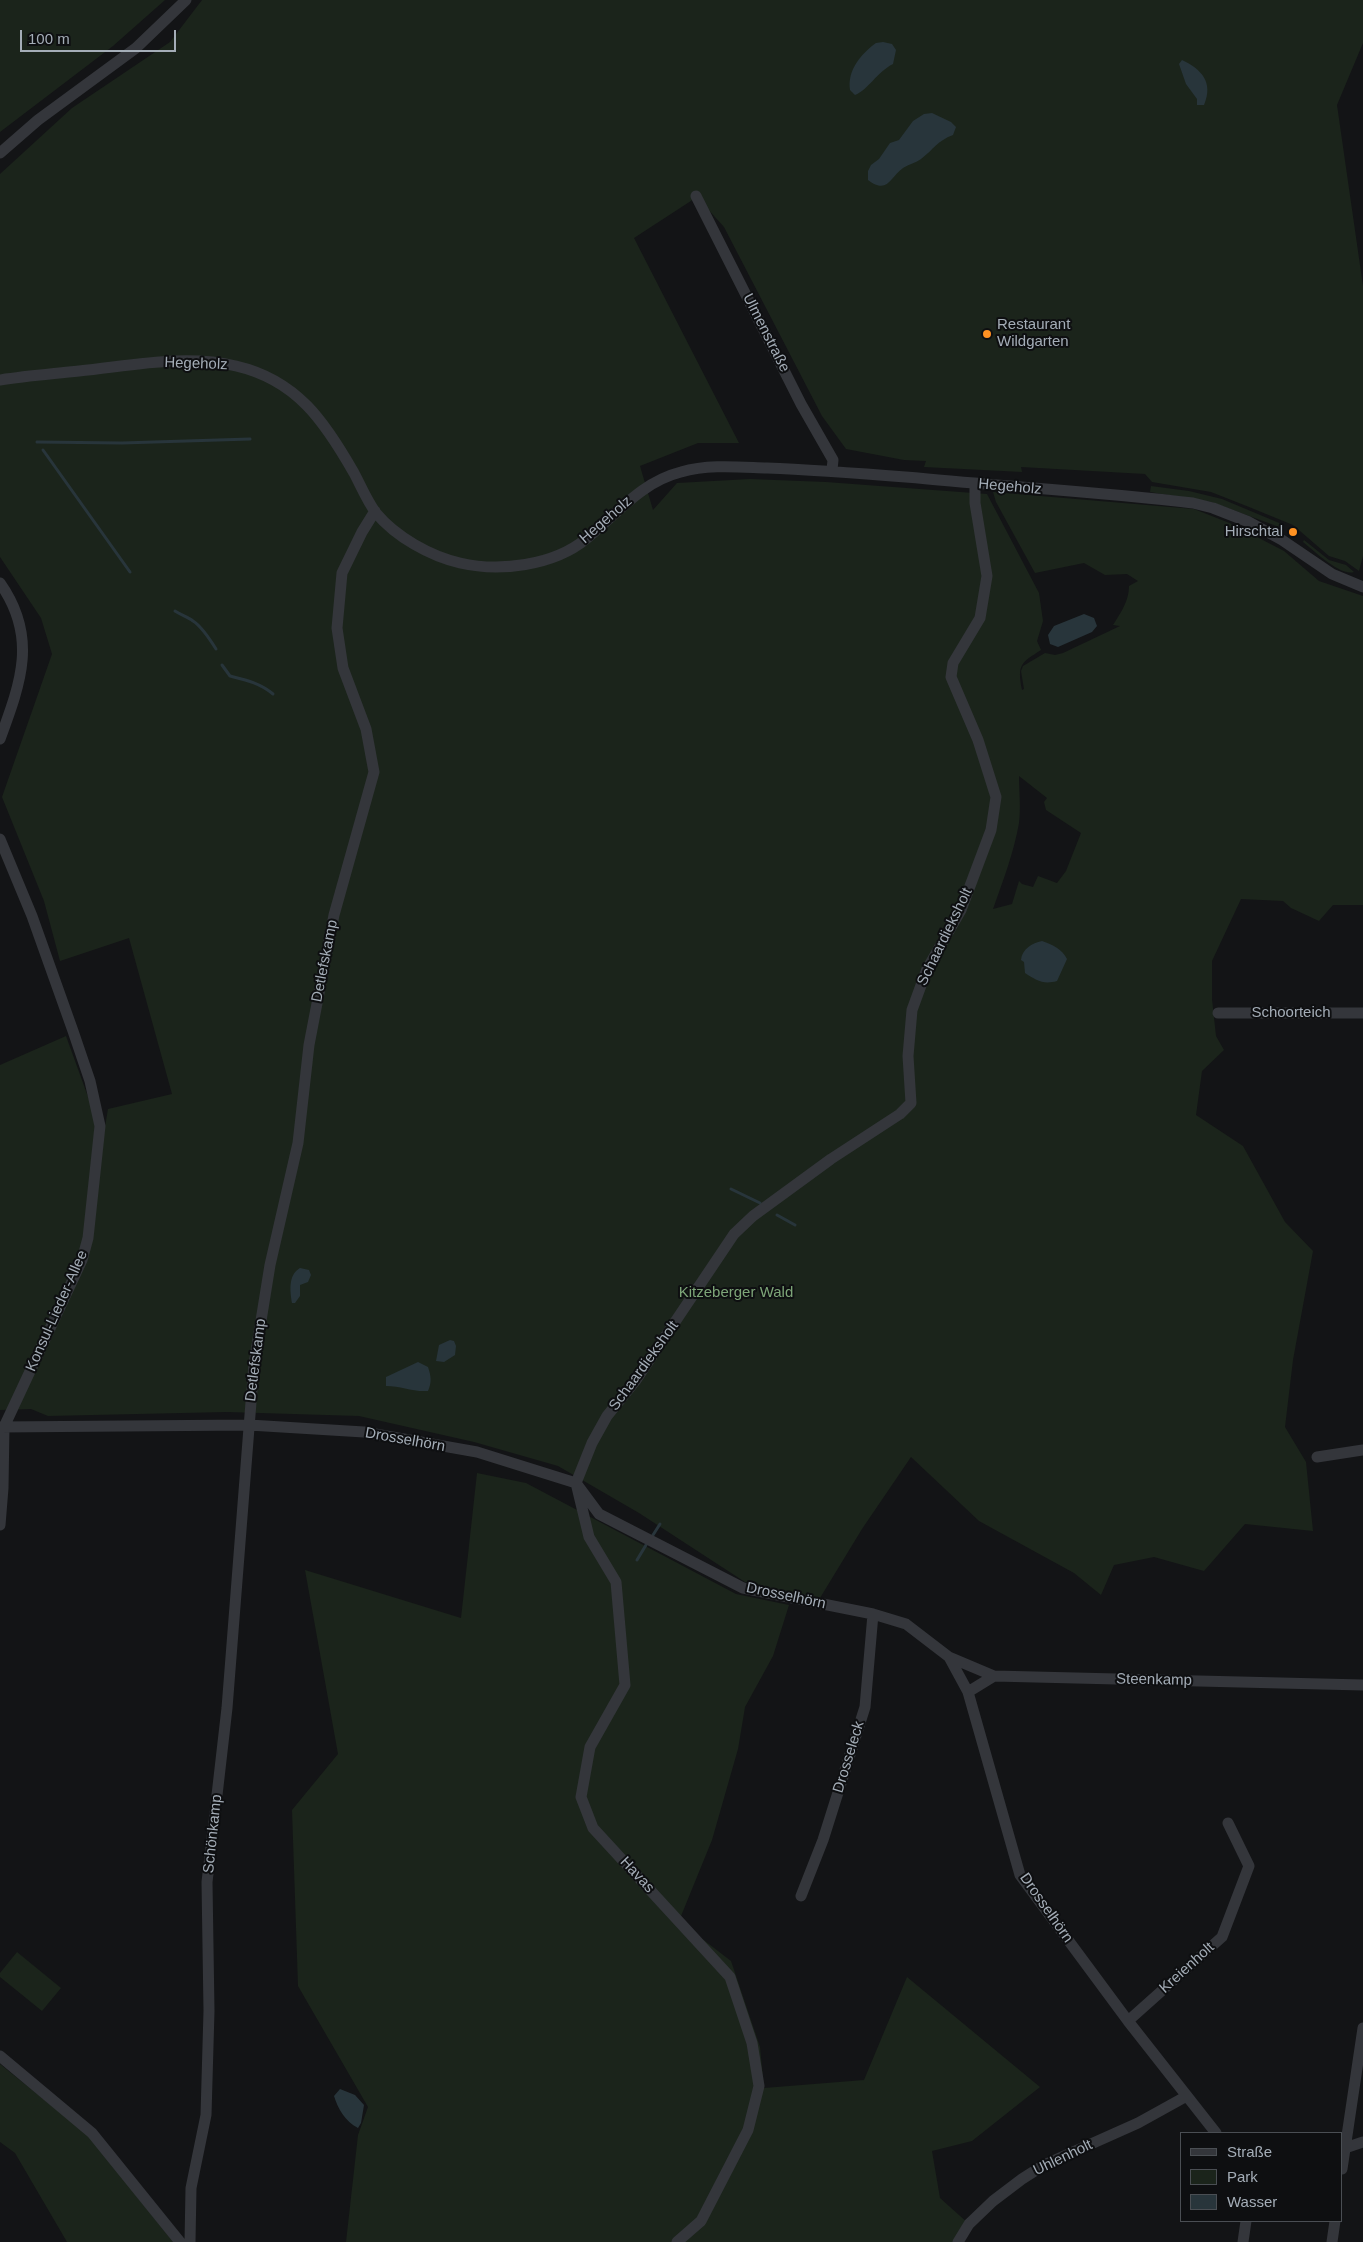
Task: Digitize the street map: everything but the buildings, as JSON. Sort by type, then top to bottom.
[{"type":"street","points":[[0,153],[38,120],[136,48],[186,0]]},
{"type":"street","name":"Ulmenstraße","points":[[696,196],[801,404],[833,460],[832,470]]},
{"type":"street","name":"Hegeholz","points":[[0,380],[177,361],[208,362],[236,366],[259,374],[295,394],[319,417],[334,438],[375,511],[401,535],[432,554],[458,563],[487,567],[518,565],[550,557],[584,541],[642,489],[679,472],[701,467],[728,467],[832,470],[975,484],[1144,497],[1193,503],[1213,508],[1249,522],[1287,544],[1332,574],[1363,587]]},
{"type":"street","name":"Schaardieksholt","points":[[576,1483],[592,1443],[607,1416],[636,1380],[734,1234],[753,1216],[831,1159],[900,1114],[911,1103],[908,1056],[912,1010],[927,969],[961,910],[991,830],[996,797],[978,740],[951,677],[953,663],[980,618],[987,576],[975,504],[975,484]]},
{"type":"street","name":"Detlefskamp","points":[[249,1425],[254,1364],[270,1265],[298,1143],[314,1017],[334,915],[374,772],[366,729],[343,668],[336,628],[342,573],[362,532],[375,511]]},
{"type":"street","points":[[0,583],[12,600],[22,636],[24,655],[16,695],[0,739]]},
{"type":"street","name":"Konsul-Lieder-Allee","points":[[0,840],[32,916],[73,1031],[90,1081],[100,1126],[88,1238],[82,1260],[2,1427],[0,1525]]},
{"type":"street","name":"Schoorteich","points":[[1218,1013],[1363,1013]]},
{"type":"street","name":"Drosselhörn","points":[[2,1427],[249,1425],[364,1432],[477,1452],[576,1483],[599,1514],[743,1588],[873,1614],[906,1624],[949,1657],[968,1692],[1020,1875],[1128,2022],[1185,2097],[1215,2132]]},
{"type":"street","name":"Schönkamp","points":[[190,2242],[191,2188],[206,2115],[209,2011],[208,1882],[227,1708],[249,1425]]},
{"type":"street","points":[[1317,1457],[1363,1450]]},
{"type":"street","name":"Havas","points":[[576,1483],[589,1537],[616,1582],[625,1685],[590,1747],[581,1797],[593,1828],[730,1976],[752,2043],[759,2086],[748,2130],[701,2221],[677,2242]]},
{"type":"street","name":"Drosseleck","points":[[801,1896],[823,1840],[865,1707],[873,1614]]},
{"type":"street","name":"Steenkamp","points":[[949,1657],[994,1676],[1363,1685]]},
{"type":"street","points":[[968,1692],[994,1676]]},
{"type":"street","name":"Kreienholt","points":[[1128,2022],[1222,1937],[1249,1866],[1228,1823]]},
{"type":"street","points":[[1363,2028],[1343,2148],[1363,2142]]},
{"type":"street","points":[[0,2056],[92,2133],[180,2242]]},
{"type":"street","name":"Uhlenholt","points":[[958,2242],[975,2218],[993,2201],[1022,2179],[1044,2165],[1138,2123],[1185,2097]]},
{"type":"street","points":[[1243,2242],[1246,2222]]},
{"type":"street","points":[[1332,2242],[1335,2222]]},
{"type":"green space","points":[[0,0],[165,0],[113,46],[0,132]]},
{"type":"green space","name":"Kitzeberger Wald","points":[[202,0],[1363,0],[1363,43],[1337,105],[1363,286],[1363,556],[1359,571],[1345,561],[1329,556],[1293,525],[1211,492],[1152,482],[1145,474],[1021,467],[1022,472],[924,467],[926,461],[904,460],[846,449],[822,416],[724,227],[697,197],[634,238],[739,443],[698,443],[640,466],[653,510],[677,483],[750,479],[826,482],[987,494],[1039,593],[1043,621],[1037,641],[1041,650],[1022,665],[1020,675],[1022,690],[1024,689],[1021,671],[1023,666],[1045,653],[1055,655],[1063,653],[1120,626],[1113,625],[1126,602],[1129,586],[1138,581],[1127,574],[1105,575],[1084,563],[1035,573],[996,502],[993,492],[1194,509],[1232,524],[1284,551],[1319,581],[1363,596],[1363,905],[1333,905],[1319,921],[1291,908],[1283,901],[1241,899],[1212,961],[1212,999],[1216,1036],[1224,1050],[1202,1071],[1196,1115],[1243,1146],[1285,1222],[1313,1251],[1293,1360],[1285,1427],[1306,1462],[1313,1531],[1245,1524],[1204,1571],[1154,1557],[1114,1565],[1101,1595],[1074,1573],[979,1521],[911,1457],[862,1529],[820,1598],[745,1582],[639,1513],[558,1466],[474,1442],[359,1416],[227,1412],[48,1416],[31,1409],[0,1410],[0,1065],[66,1036],[91,1105],[104,1133],[108,1109],[172,1094],[129,938],[60,961],[44,901],[2,797],[52,654],[41,618],[0,557],[0,174],[72,108],[170,42]],"holes":[[[1019,776],[1047,798],[1044,802],[1046,810],[1081,833],[1066,871],[1057,883],[1038,876],[1033,887],[1022,884],[1019,881],[1012,904],[993,909],[1017,834],[1020,805]]]},
{"type":"green space","points":[[1151,486],[1189,491],[1222,499],[1284,525],[1282,528],[1211,502],[1150,492]]},
{"type":"green space","points":[[1304,540],[1329,560],[1346,565],[1354,572],[1342,571],[1335,567],[1303,542]]},
{"type":"green space","points":[[477,1473],[526,1483],[736,1594],[789,1605],[773,1656],[745,1707],[738,1749],[712,1840],[679,1921],[731,1961],[760,2047],[764,2088],[864,2080],[907,1977],[1040,2087],[972,2141],[932,2151],[940,2198],[969,2224],[964,2242],[346,2242],[358,2135],[368,2107],[298,1986],[292,1810],[338,1754],[305,1570],[461,1618]]},
{"type":"green space","points":[[17,1952],[61,1988],[42,2011],[0,1977],[0,1973]]},
{"type":"green space","points":[[0,2064],[89,2136],[173,2242],[67,2242],[15,2153],[0,2142]]},
{"type":"water","points":[[876,43],[892,44],[896,50],[893,64],[887,67],[860,93],[855,95],[850,90],[850,83],[856,63],[870,47]]},
{"type":"water","points":[[1182,60],[1195,68],[1204,77],[1207,97],[1204,105],[1197,105],[1197,99],[1186,84],[1179,64]]},
{"type":"water","points":[[932,113],[951,122],[956,127],[953,135],[939,143],[919,160],[903,168],[888,183],[880,186],[868,180],[868,171],[871,165],[879,159],[890,143],[899,140],[913,121],[924,114]]},
{"type":"water","points":[[1084,614],[1094,618],[1097,626],[1092,632],[1058,647],[1050,644],[1048,635],[1054,626]]},
{"type":"water","points":[[1042,941],[1057,948],[1067,959],[1057,981],[1044,982],[1036,980],[1025,973],[1024,962],[1021,960],[1023,953],[1031,945]]},
{"type":"water","points":[[300,1268],[309,1270],[311,1275],[308,1282],[300,1285],[300,1296],[295,1303],[292,1303],[290,1288],[292,1279],[293,1275]]},
{"type":"water","points":[[450,1340],[454,1341],[456,1346],[455,1355],[444,1362],[436,1361],[439,1345]]},
{"type":"water","points":[[418,1362],[428,1367],[431,1379],[428,1391],[386,1386],[386,1377]]},
{"type":"water","points":[[340,2089],[355,2095],[364,2105],[361,2123],[358,2128],[346,2118],[338,2106],[334,2096]]},
{"type":"waterway","points":[[37,442],[122,443],[250,439]]},
{"type":"waterway","points":[[43,450],[130,572]]},
{"type":"waterway","points":[[175,611],[196,623],[216,649]]},
{"type":"waterway","points":[[222,665],[230,676],[258,685],[273,694]]},
{"type":"waterway","points":[[731,1189],[760,1203]]},
{"type":"waterway","points":[[777,1215],[795,1225]]},
{"type":"waterway","points":[[653,1535],[660,1524]]},
{"type":"waterway","points":[[637,1560],[646,1545]]},
{"type":"place","name":"Restaurant Wildgarten","points":[[987,334]]},
{"type":"place","name":"Hirschtal","points":[[1293,532]]}]
